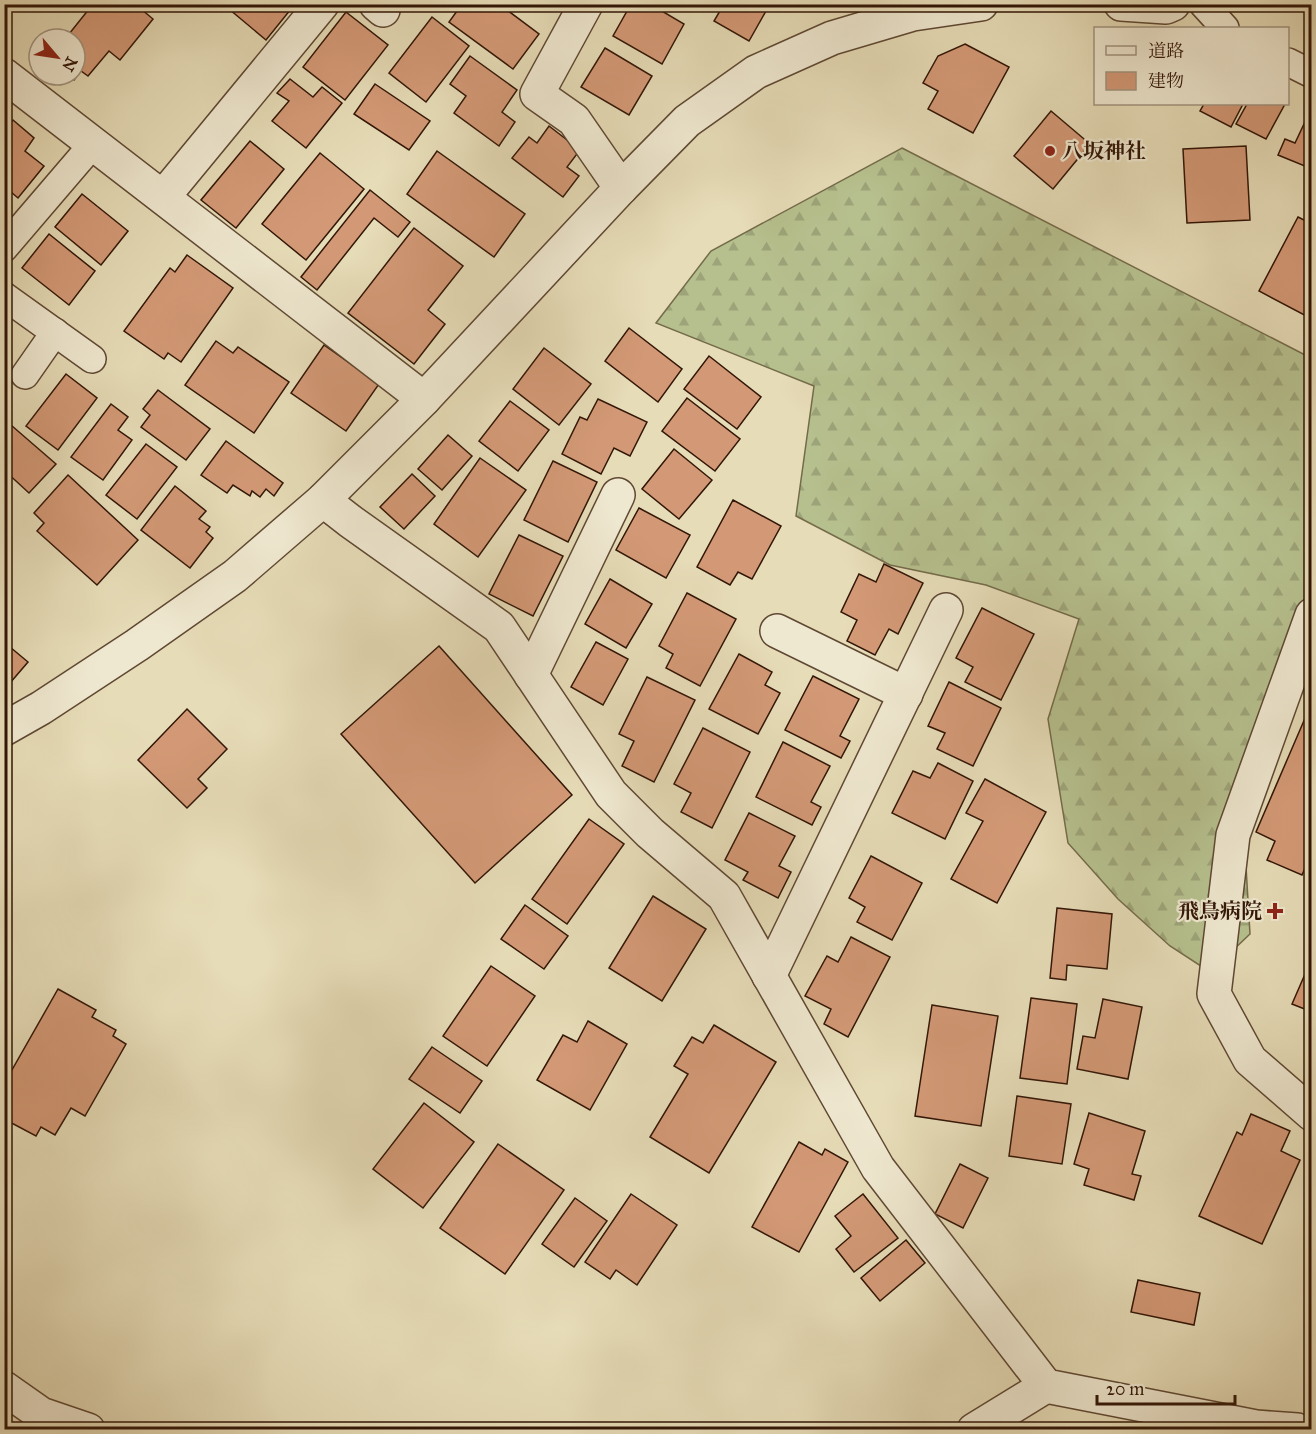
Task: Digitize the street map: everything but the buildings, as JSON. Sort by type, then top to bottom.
[{"type":"street","points":[[163,197],[322,4]]},
{"type":"street","points":[[586,4],[537,94],[574,120],[621,188]]},
{"type":"street","points":[[4,729],[41,708],[137,645],[235,576],[323,500],[424,399],[621,188],[687,121],[756,72],[832,38],[913,14],[981,4]]},
{"type":"street","points":[[1121,4],[1166,7],[1173,4]]},
{"type":"street","points":[[4,75],[424,399]]},
{"type":"street","points":[[531,675],[618,495]]},
{"type":"street","points":[[323,500],[499,627],[611,794],[650,832],[724,896],[878,1168],[1046,1386],[1205,1424],[1297,1430]]},
{"type":"street","points":[[769,976],[946,610]]},
{"type":"street","points":[[1311,615],[1233,835],[1214,994],[1250,1060],[1311,1114]]},
{"type":"street","points":[[777,631],[906,694]]},
{"type":"street","points":[[974,1430],[1046,1386]]},
{"type":"street","points":[[4,1388],[41,1414],[88,1430]]},
{"type":"lane","points":[[1203,4],[1224,27]]},
{"type":"lane","points":[[1289,63],[1311,74]]},
{"type":"lane","points":[[4,248],[93,144]]},
{"type":"lane","points":[[4,296],[92,359]]},
{"type":"lane","points":[[25,375],[55,332]]},
{"type":"green space","points":[[902,148],[1311,358],[1311,597],[1240,765],[1250,934],[1210,972],[1170,946],[1118,899],[1068,843],[1048,719],[1079,619],[986,585],[890,565],[796,516],[814,386],[656,323],[711,251]]},
{"type":"place","name":"八坂神社","points":[[1050,151]]},
{"type":"place","name":"飛鳥病院","points":[[1275,911]]}]
